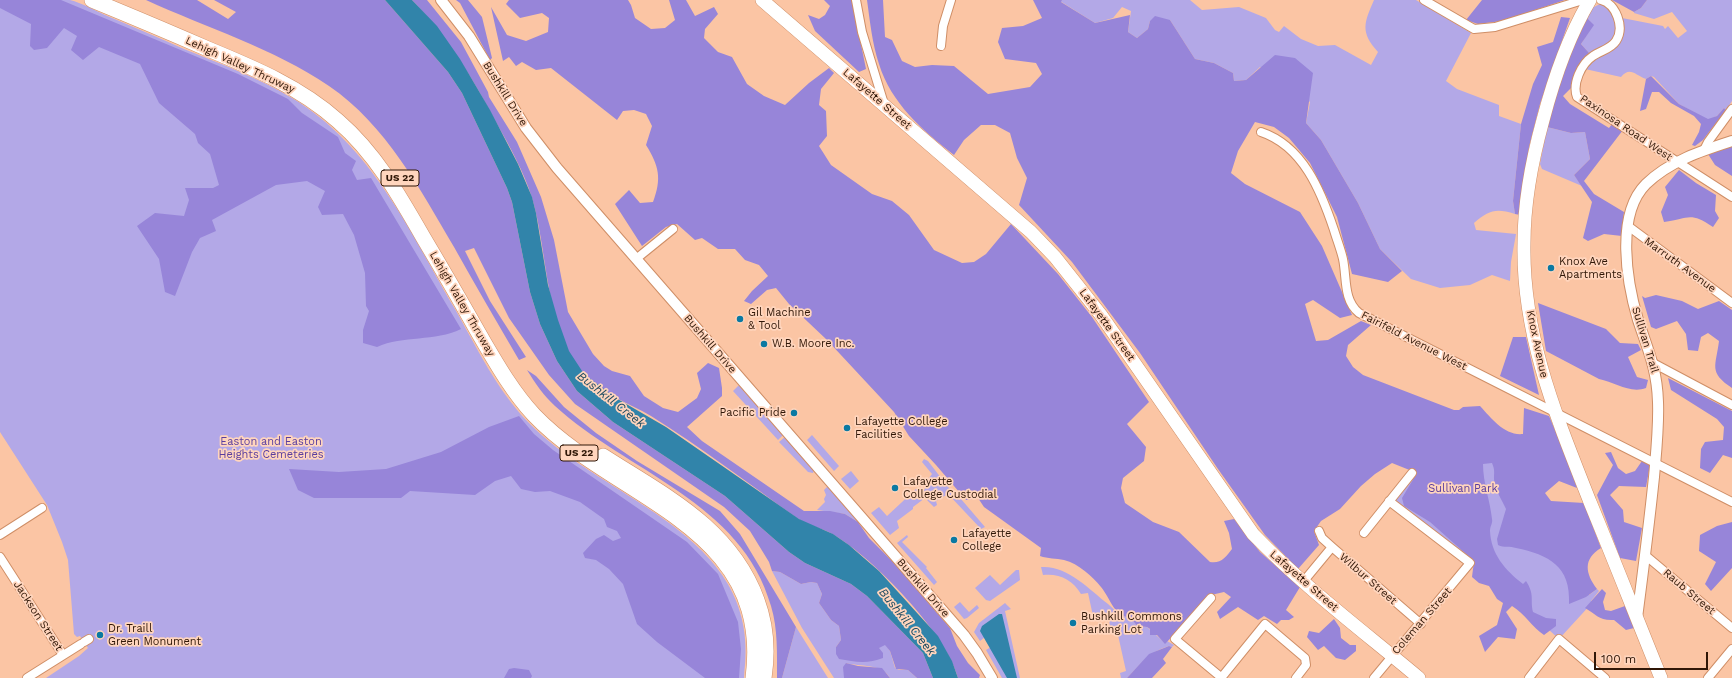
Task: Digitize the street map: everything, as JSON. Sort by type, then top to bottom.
[{"type":"highway","name":"Lehigh Valley Thruway","points":[[92,0],[247,66],[285,84],[319,105],[354,136],[387,176],[494,360],[526,406],[547,427],[571,447],[694,529],[724,561],[740,588],[750,618],[755,650],[753,678]]},
{"type":"highway","name":"Lehigh Valley Thruway","points":[[115,0],[291,76],[331,102],[364,132],[400,178],[503,355],[536,402],[578,439],[690,513],[710,529],[733,554],[750,583],[761,615],[765,644],[764,678]]},
{"type":"main road","name":"Lafayette Street","points":[[762,0],[1031,232],[1055,256],[1101,315],[1254,534],[1275,557],[1303,582],[1419,678]]},
{"type":"main road","name":"Knox Avenue","points":[[1590,0],[1559,64],[1550,92],[1532,166],[1525,220],[1524,244],[1527,297],[1537,351],[1554,413],[1661,678]]},
{"type":"street","name":"Bushkill Drive","points":[[441,0],[469,36],[497,83],[539,145],[636,259],[964,635],[978,653],[992,678]]},
{"type":"street","points":[[856,0],[862,32],[885,106]]},
{"type":"street","points":[[941,46],[943,26],[951,0]]},
{"type":"street","points":[[1424,0],[1474,29],[1495,27],[1583,0]]},
{"type":"street","name":"Paxinosa Road West","points":[[1601,0],[1607,2],[1616,13],[1619,28],[1618,35],[1612,45],[1591,57],[1582,67],[1576,85],[1578,97],[1732,197]]},
{"type":"street","points":[[1704,150],[1708,142],[1732,109]]},
{"type":"street","name":"Fairifeld Avenue West","points":[[1261,132],[1279,140],[1294,153],[1308,170],[1325,203],[1343,259],[1348,301],[1353,308],[1367,318],[1732,502]]},
{"type":"street","name":"Sullivan Trail","points":[[1637,618],[1655,462],[1658,408],[1653,363],[1630,290],[1626,243],[1628,226],[1637,196],[1653,178],[1676,162],[1704,150],[1732,141]]},
{"type":"street","name":"Marruth Avenue","points":[[1628,226],[1732,303]]},
{"type":"street","points":[[636,259],[673,228]]},
{"type":"street","points":[[1653,363],[1732,405]]},
{"type":"street","points":[[1364,533],[1412,473]]},
{"type":"street","name":"Coleman Street","points":[[1374,678],[1421,624],[1470,563],[1389,502]]},
{"type":"street","points":[[0,535],[42,508]]},
{"type":"street","name":"Wilbur Street","points":[[1319,531],[1322,538],[1421,624]]},
{"type":"street","points":[[1303,582],[1332,547]]},
{"type":"street","name":"Raub Street","points":[[1645,555],[1732,628]]},
{"type":"street","name":"Jackson Street","points":[[0,557],[63,655]]},
{"type":"street","points":[[1211,598],[1175,639],[1221,678],[1265,624],[1306,658],[1306,665],[1296,678]]},
{"type":"street","points":[[1528,678],[1559,640],[1605,678]]},
{"type":"street","points":[[27,678],[85,642]]},
{"type":"street","points":[[1708,678],[1732,649]]},
{"type":"green space","name":"Easton and Easton Heights Cemeteries","points":[[0,0],[70,0],[79,3],[226,66],[279,91],[292,98],[320,118],[345,140],[387,193],[405,221],[488,368],[517,410],[528,422],[561,451],[674,526],[706,555],[731,588],[744,629],[744,678],[46,678],[79,656],[88,648],[80,636],[77,637],[74,634],[68,560],[47,505],[0,432]]},
{"type":"green space","points":[[0,0],[61,0],[238,74],[288,99],[302,113],[338,137],[345,153],[356,161],[352,170],[357,180],[371,178],[461,329],[441,336],[397,341],[377,347],[363,343],[363,330],[369,311],[366,306],[365,273],[354,235],[343,214],[322,215],[318,207],[325,191],[307,181],[276,185],[212,220],[216,231],[200,238],[192,252],[175,296],[165,292],[159,259],[137,226],[155,213],[184,216],[189,200],[185,188],[213,188],[219,185],[210,154],[198,143],[195,134],[159,103],[140,64],[99,47],[83,60],[71,50],[77,36],[64,28],[47,48],[34,50],[30,46],[31,24],[0,8]]},
{"type":"green space","points":[[146,0],[197,0],[228,19],[236,12],[214,0],[385,0],[448,72],[462,93],[507,188],[512,202],[530,292],[540,324],[557,361],[577,391],[613,422],[725,496],[789,552],[805,563],[851,584],[867,596],[923,653],[933,678],[917,678],[908,670],[896,669],[890,651],[885,645],[879,648],[883,653],[883,658],[877,660],[861,662],[839,659],[836,654],[836,647],[841,640],[839,626],[831,620],[819,603],[822,594],[817,583],[811,582],[801,584],[780,572],[772,571],[769,562],[750,531],[724,507],[575,404],[549,375],[509,318],[474,248],[465,251],[490,301],[526,357],[519,360],[415,181],[385,139],[368,119],[349,102],[329,86],[285,60],[263,49]]},
{"type":"green space","points":[[412,0],[427,0],[461,42],[488,92],[489,97],[517,142],[541,197],[554,240],[568,312],[593,354],[604,366],[612,371],[630,376],[644,396],[663,408],[678,412],[697,398],[701,389],[697,373],[708,363],[719,368],[722,396],[687,427],[702,441],[804,511],[830,511],[845,514],[858,522],[869,538],[897,566],[950,628],[957,646],[968,663],[980,675],[979,678],[958,678],[951,660],[924,619],[887,579],[850,546],[834,535],[797,518],[688,440],[651,416],[608,394],[585,376],[572,358],[562,338],[555,315],[532,198],[521,169],[469,74],[449,44]]},
{"type":"green space","points":[[456,0],[468,0],[482,17],[492,58],[490,60],[460,3]]},
{"type":"green space","points":[[509,0],[628,0],[635,18],[651,29],[665,28],[675,20],[669,0],[686,0],[695,16],[714,7],[718,14],[705,29],[704,38],[718,52],[732,57],[747,84],[764,96],[785,105],[809,83],[829,68],[834,73],[821,89],[819,105],[826,111],[827,136],[819,146],[831,165],[872,194],[892,201],[909,215],[934,250],[962,263],[974,262],[986,254],[1011,224],[1058,274],[1092,317],[1149,402],[1127,424],[1146,447],[1144,461],[1123,478],[1121,488],[1125,503],[1153,522],[1179,532],[1210,562],[1220,561],[1232,549],[1229,533],[1224,521],[1234,519],[1260,552],[1300,587],[1286,610],[1294,617],[1289,620],[1281,620],[1277,624],[1264,616],[1258,620],[1238,607],[1220,619],[1217,612],[1231,597],[1224,592],[1211,595],[1165,644],[1157,635],[1150,635],[1150,629],[1147,627],[1137,626],[1131,618],[1116,611],[1105,592],[1085,571],[1075,564],[1064,560],[1040,556],[1041,548],[984,507],[978,498],[966,500],[909,436],[894,412],[827,340],[789,304],[776,288],[767,290],[751,304],[744,301],[768,276],[759,265],[745,260],[735,249],[718,249],[702,238],[695,240],[677,224],[666,227],[642,246],[615,204],[629,190],[640,203],[653,202],[656,194],[658,186],[658,172],[654,159],[646,145],[652,126],[646,114],[634,110],[623,111],[617,120],[551,68],[536,70],[522,62],[516,66],[509,57],[503,61],[491,7],[507,35],[526,41],[548,32],[549,18],[542,13],[520,18],[506,4]]},
{"type":"green space","points":[[824,0],[852,0],[866,69],[859,72],[815,31],[808,15],[819,19],[825,15],[830,6]]},
{"type":"green space","points":[[867,0],[883,0],[885,37],[892,40],[902,61],[915,67],[932,65],[954,66],[988,94],[1030,87],[1042,74],[1036,63],[1005,59],[998,42],[1002,28],[1023,26],[1042,18],[1033,0],[1062,0],[1061,2],[1095,23],[1130,15],[1128,32],[1137,38],[1148,29],[1150,21],[1155,16],[1170,20],[1195,59],[1214,63],[1233,73],[1234,81],[1246,80],[1275,55],[1295,58],[1313,73],[1306,123],[1321,140],[1358,203],[1380,249],[1402,271],[1388,282],[1352,274],[1337,217],[1310,163],[1289,138],[1274,127],[1255,122],[1238,151],[1231,173],[1245,184],[1300,212],[1322,246],[1352,315],[1340,318],[1313,300],[1305,304],[1316,341],[1328,340],[1361,321],[1371,325],[1348,345],[1346,356],[1353,367],[1363,375],[1454,410],[1459,410],[1463,407],[1480,406],[1499,426],[1516,434],[1523,434],[1524,408],[1549,416],[1565,453],[1577,488],[1559,481],[1545,493],[1551,501],[1584,503],[1601,548],[1591,557],[1588,567],[1590,577],[1597,589],[1586,597],[1569,604],[1569,591],[1566,580],[1562,571],[1556,564],[1538,554],[1514,547],[1498,545],[1497,539],[1506,509],[1495,486],[1494,469],[1492,463],[1483,464],[1484,478],[1492,520],[1490,531],[1493,547],[1500,561],[1510,573],[1523,584],[1526,581],[1531,594],[1533,612],[1546,618],[1556,619],[1556,626],[1544,635],[1512,606],[1506,612],[1517,629],[1515,639],[1498,637],[1485,652],[1479,636],[1497,625],[1503,603],[1497,599],[1489,586],[1479,583],[1472,577],[1474,561],[1430,522],[1404,506],[1402,498],[1417,473],[1392,463],[1375,474],[1361,486],[1340,509],[1321,521],[1314,531],[1319,545],[1298,569],[1265,535],[1218,469],[1140,353],[1072,262],[1019,205],[1027,178],[1017,158],[1010,133],[995,125],[981,125],[964,140],[954,155],[930,136],[909,115],[891,91],[884,78],[873,40]]},
{"type":"green space","points":[[1190,0],[1202,10],[1239,7],[1266,18],[1275,30],[1279,32],[1284,26],[1301,39],[1318,46],[1335,45],[1371,65],[1378,52],[1368,39],[1366,33],[1366,21],[1374,0],[1416,0],[1471,33],[1446,81],[1457,89],[1499,105],[1499,116],[1521,124],[1513,201],[1515,214],[1503,211],[1493,211],[1484,215],[1474,223],[1476,230],[1516,234],[1511,262],[1510,281],[1492,275],[1470,285],[1440,288],[1411,279],[1380,249],[1358,203],[1321,140],[1306,123],[1310,102],[1260,67],[1246,80],[1234,81],[1233,73],[1214,63],[1195,59],[1170,20],[1150,21],[1148,29],[1137,38],[1128,32],[1131,11],[1122,7],[1113,18],[1095,23],[1060,1]]},
{"type":"green space","points":[[1482,0],[1565,0],[1502,21],[1478,24],[1466,20]]},
{"type":"green space","points":[[1612,0],[1647,0],[1641,8],[1634,12]]},
{"type":"green space","points":[[1647,0],[1732,0],[1732,101],[1726,110],[1724,108],[1717,116],[1708,120],[1679,104],[1654,77],[1651,76],[1646,79],[1633,72],[1627,72],[1621,77],[1585,69],[1594,59],[1616,47],[1622,18],[1663,26],[1665,29],[1668,26],[1678,38],[1687,31],[1672,12],[1654,19],[1634,13],[1641,8]]},
{"type":"green space","points":[[1600,4],[1609,9],[1612,13],[1617,28],[1616,34],[1612,41],[1590,54],[1581,44],[1593,25],[1587,18],[1592,8]]},
{"type":"green space","points":[[1561,17],[1570,18],[1540,104],[1529,147],[1520,215],[1515,214],[1513,201],[1521,124],[1533,84],[1542,65],[1537,47],[1553,42]]},
{"type":"green space","points":[[1587,18],[1594,25],[1581,44],[1590,54],[1572,87],[1563,96],[1570,104],[1609,128],[1612,124],[1623,130],[1584,181],[1594,194],[1624,212],[1622,236],[1604,234],[1588,241],[1583,238],[1592,202],[1574,175],[1590,159],[1585,132],[1571,133],[1547,127],[1556,86]]},
{"type":"green space","points":[[1651,76],[1679,104],[1708,119],[1717,116],[1724,108],[1726,110],[1703,140],[1695,146],[1692,145],[1699,132],[1701,124],[1694,116],[1671,103],[1659,92],[1652,92],[1646,109],[1640,111],[1646,79]]},
{"type":"green space","points":[[1547,127],[1571,133],[1585,132],[1590,159],[1574,175],[1582,186],[1542,169],[1540,164]]},
{"type":"green space","points":[[1732,146],[1732,176],[1715,165],[1708,154]]},
{"type":"green space","points":[[1679,170],[1696,183],[1716,195],[1715,211],[1719,218],[1713,227],[1699,219],[1689,217],[1664,222],[1661,212],[1668,195],[1665,187]]},
{"type":"green space","points":[[1656,295],[1682,301],[1698,309],[1719,301],[1732,310],[1732,388],[1719,377],[1715,368],[1719,341],[1708,333],[1701,337],[1698,351],[1688,350],[1686,334],[1677,321],[1656,329],[1651,327],[1642,296],[1645,298]]},
{"type":"green space","points":[[1538,303],[1606,329],[1620,343],[1638,344],[1641,350],[1628,357],[1637,377],[1648,380],[1646,388],[1634,390],[1628,389],[1599,379],[1546,351]]},
{"type":"green space","points":[[1513,337],[1526,337],[1539,395],[1500,376]]},
{"type":"green space","points":[[527,370],[536,376],[564,407],[596,433],[637,461],[720,511],[740,534],[796,627],[782,678],[777,678],[776,633],[771,606],[756,570],[735,540],[709,514],[679,492],[584,429],[555,406],[540,389]]},
{"type":"green space","points":[[1668,378],[1732,411],[1732,458],[1723,455],[1710,473],[1700,468],[1701,449],[1705,442],[1723,440],[1724,427],[1717,419],[1671,390]]},
{"type":"green space","points":[[740,384],[784,434],[778,440],[733,391]]},
{"type":"green space","name":"Sullivan Park","points":[[1459,410],[1589,595],[1597,589],[1599,591],[1591,601],[1592,603],[1559,639],[1474,562],[1394,499]]},
{"type":"green space","points":[[519,416],[534,434],[553,450],[687,542],[718,574],[738,622],[741,649],[739,678],[705,678],[657,642],[637,624],[623,584],[609,569],[596,560],[585,558],[583,553],[596,539],[604,535],[613,541],[621,538],[617,531],[607,527],[604,519],[580,502],[550,491],[535,492],[521,489],[511,476],[495,481],[475,495],[410,491],[401,498],[314,498],[298,490],[289,469],[339,472],[386,469],[441,452],[489,427]]},
{"type":"green space","points":[[812,435],[839,466],[834,471],[807,440]]},
{"type":"green space","points":[[786,436],[814,470],[813,473],[808,472],[779,442]]},
{"type":"green space","points":[[1611,452],[1618,468],[1626,474],[1635,471],[1642,461],[1650,465],[1646,487],[1619,486],[1610,495],[1623,510],[1624,522],[1642,528],[1636,561],[1620,558],[1597,495],[1613,465],[1605,453]]},
{"type":"green space","points":[[924,459],[928,461],[948,487],[961,499],[985,527],[981,529],[948,494],[936,501],[937,505],[934,507],[925,498],[897,521],[899,528],[890,535],[871,513],[879,507],[887,516],[916,489],[924,490],[929,483],[929,478],[932,474],[922,462]]},
{"type":"green space","points":[[851,471],[859,481],[850,489],[841,479]]},
{"type":"green space","points":[[828,486],[858,520],[858,522],[845,514],[817,510],[825,502],[824,499],[826,495],[824,490]]},
{"type":"green space","points":[[1732,522],[1732,568],[1711,591],[1705,584],[1716,562],[1699,551],[1700,535],[1717,526]]},
{"type":"green space","points":[[907,535],[908,537],[902,542],[927,567],[926,568],[937,582],[934,585],[897,543]]},
{"type":"green space","points":[[1041,567],[1051,567],[1069,574],[1085,585],[1118,613],[1131,618],[1137,626],[1147,627],[1165,643],[1167,641],[1174,645],[1151,655],[1127,678],[1121,678],[1120,673],[1126,671],[1116,626],[1110,626],[1109,620],[1104,615],[1093,616],[1088,593],[1081,594],[1070,581],[1060,576],[1043,575]]},
{"type":"green space","points":[[1016,570],[1019,570],[1020,580],[990,601],[986,600],[975,588],[990,575],[1000,585]]},
{"type":"green space","points":[[772,571],[780,572],[801,584],[811,582],[817,583],[822,594],[819,603],[831,620],[839,626],[841,640],[836,647],[878,648],[885,644],[890,651],[895,668],[899,670],[908,670],[917,678],[890,678],[882,670],[870,666],[846,663],[844,678],[834,678],[802,628]]},
{"type":"green space","points":[[1602,589],[1606,593],[1603,602],[1605,610],[1611,611],[1625,606],[1634,628],[1626,630],[1614,620],[1598,617],[1585,608]]},
{"type":"green space","points":[[960,602],[969,612],[977,605],[979,608],[964,619],[954,607]]},
{"type":"green space","points":[[1005,603],[1011,609],[1005,611],[1020,678],[1002,678],[986,650],[991,647],[985,637],[980,641],[974,632],[979,623]]},
{"type":"green space","points":[[1334,619],[1340,628],[1341,638],[1350,645],[1356,645],[1356,651],[1345,660],[1336,658],[1324,646],[1318,650],[1307,637],[1309,631],[1319,633]]},
{"type":"green space","points":[[796,627],[828,678],[782,678]]},
{"type":"green space","points":[[1169,646],[1172,647],[1163,659],[1166,663],[1152,678],[1127,678],[1149,654]]},
{"type":"green space","points":[[846,663],[858,666],[882,668],[890,678],[844,678],[843,667]]},
{"type":"green space","points":[[514,668],[529,670],[532,676],[531,678],[504,678],[509,669]]},
{"type":"water","name":"Bushkill Creek","points":[[385,0],[412,0],[437,26],[460,59],[490,110],[518,164],[532,197],[548,285],[558,320],[569,351],[584,374],[616,398],[666,427],[799,519],[833,534],[849,545],[879,571],[938,636],[952,661],[958,678],[933,678],[923,653],[867,596],[851,584],[805,563],[789,552],[725,496],[613,422],[577,391],[557,361],[540,324],[530,292],[512,202],[507,188],[462,93],[448,72]]},
{"type":"water","points":[[999,614],[1002,614],[1017,678],[1007,678],[980,631],[982,626]]},
{"type":"place","name":"Knox Ave Apartments","points":[[1551,268]]},
{"type":"place","name":"Gil Machine & Tool","points":[[740,319]]},
{"type":"place","name":"W.B. Moore Inc.","points":[[764,344]]},
{"type":"place","name":"Pacific Pride","points":[[794,413]]},
{"type":"place","name":"Lafayette College Facilities","points":[[847,428]]},
{"type":"place","name":"Lafayette College Custodial","points":[[895,488]]},
{"type":"place","name":"Lafayette College","points":[[954,540]]},
{"type":"place","name":"Bushkill Commons Parking Lot","points":[[1073,623]]},
{"type":"place","name":"Dr. Traill Green Monument","points":[[100,635]]}]
